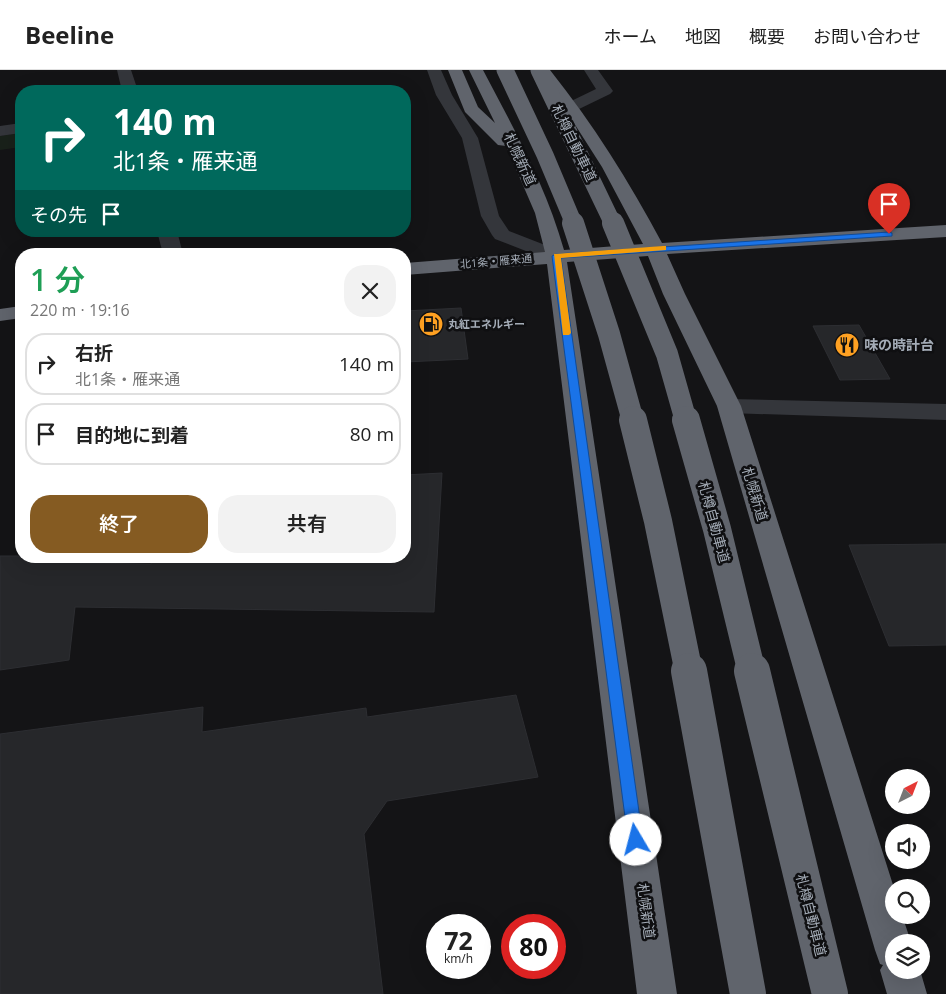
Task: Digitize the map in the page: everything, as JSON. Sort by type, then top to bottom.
[{"type":"highway","points":[[455,70],[471,109],[521,158]]},
{"type":"highway","name":"札幌新道","points":[[476,70],[521,158],[544,213],[556,256],[657,994]]},
{"type":"highway","points":[[505,70],[539,140],[580,240],[619,363],[663,538],[748,994]]},
{"type":"highway","name":"札幌新道","points":[[543,71],[571,107],[611,167],[655,248],[674,294],[729,406],[889,934]]},
{"type":"highway","name":"札樽自動車道","points":[[543,71],[615,228],[667,354],[717,529],[830,994]]},
{"type":"highway","name":"北1条・雁来通","points":[[411,268],[655,248],[946,231]]},
{"type":"highway","points":[[0,315],[15,313]]},
{"type":"highway","points":[[903,979],[907,994]]},
{"type":"street","points":[[124,70],[128,85]]},
{"type":"street","points":[[434,70],[444,95],[470,138],[490,216],[498,229],[502,235],[556,256]]},
{"type":"street","points":[[571,107],[605,90],[591,70]]},
{"type":"street","points":[[0,131],[15,129]]},
{"type":"street","points":[[729,406],[946,412]]},
{"type":"shaded area","points":[[15,134],[15,148],[0,150],[0,136]]},
{"type":"building","points":[[461,308],[468,359],[411,362],[411,311]]},
{"type":"building","points":[[859,325],[890,379],[840,380],[813,326]]},
{"type":"building","points":[[442,473],[434,612],[75,607],[69,660],[0,670],[0,556],[15,556],[15,563],[411,563],[411,475]]},
{"type":"building","points":[[946,544],[946,645],[889,646],[849,545]]},
{"type":"building","points":[[516,695],[538,777],[387,801],[364,834],[383,994],[0,994],[0,734],[203,707],[202,732],[366,708],[367,717]]},
{"type":"slow traffic","points":[[566,333],[556,256],[663,248]]},
{"type":"place","name":"丸紅エネルギー","points":[[431,324]]},
{"type":"place","name":"味の時計台","points":[[847,345]]},
{"type":"route","points":[[636,840],[556,256],[889,234]]}]
